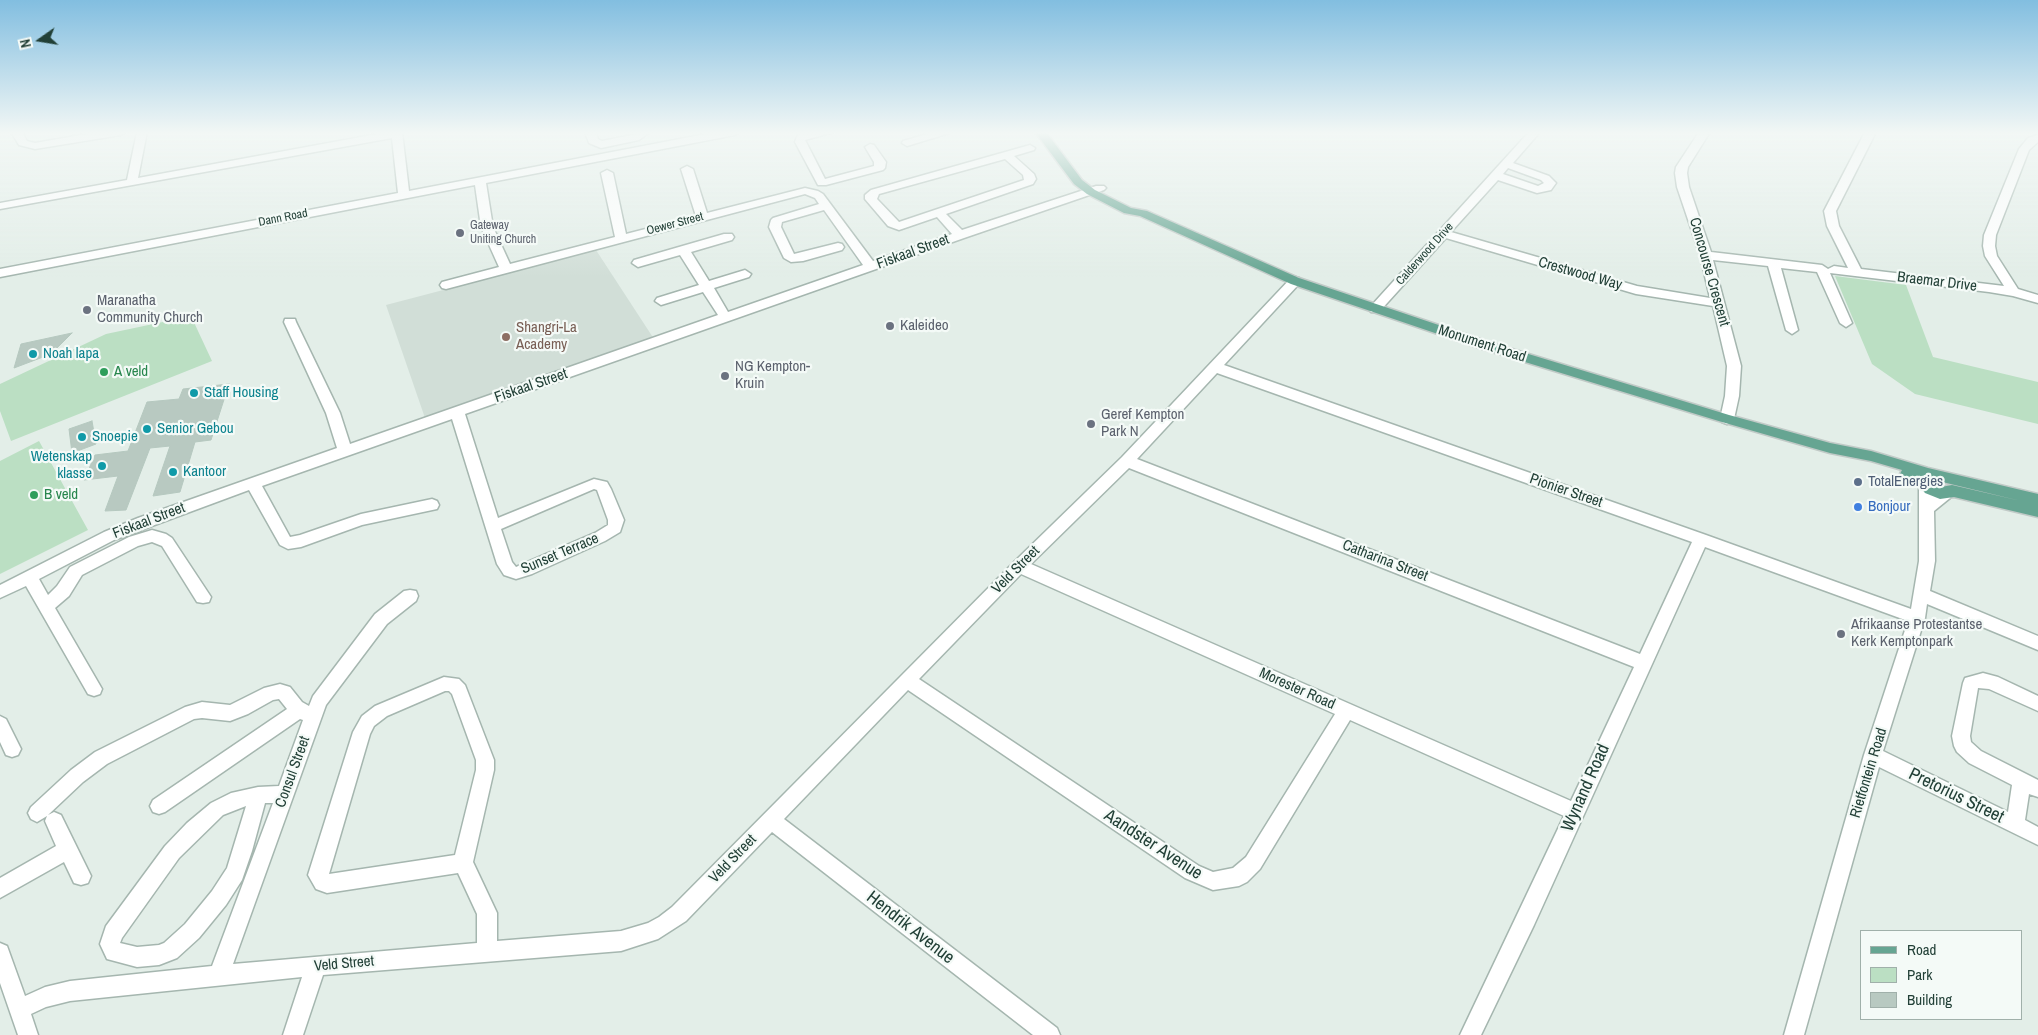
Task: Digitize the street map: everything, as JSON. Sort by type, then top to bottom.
[{"type":"main road","name":"Monument Road","points":[[1077,180],[1093,188],[1128,211],[1143,213],[1295,281],[1484,345],[1727,419],[1830,448],[1925,479],[1943,477],[2038,500]]},
{"type":"main road","name":"Monument Road","points":[[1088,180],[1093,188]]},
{"type":"main road","points":[[1943,477],[1953,486],[1948,493]]},
{"type":"main road","name":"Monument Road","points":[[1925,479],[1935,492],[2038,511]]},
{"type":"street","points":[[0,206],[141,180]]},
{"type":"street","points":[[402,180],[404,195]]},
{"type":"street","name":"Dann Road","points":[[0,273],[478,180]]},
{"type":"street","points":[[480,180],[487,227],[506,268]]},
{"type":"street","points":[[609,180],[621,238]]},
{"type":"street","points":[[691,180],[702,217]]},
{"type":"street","points":[[821,180],[822,183],[832,180]]},
{"type":"street","points":[[917,180],[875,192],[870,197],[884,216],[895,226],[939,213],[1030,180]]},
{"type":"street","name":"Calderwood Drive","points":[[1376,309],[1491,180]]},
{"type":"street","points":[[1510,180],[1536,190],[1547,188],[1550,183],[1547,180]]},
{"type":"street","name":"Concourse Crescent","points":[[1682,180],[1706,255],[1734,366],[1732,396],[1727,419]]},
{"type":"street","points":[[1846,180],[1830,211],[1832,226],[1856,272]]},
{"type":"street","points":[[2012,180],[1990,235],[1989,246],[1991,256],[2014,292]]},
{"type":"street","name":"Fiskaal Street","points":[[0,592],[119,532],[960,235],[1070,199],[1093,188]]},
{"type":"street","name":"Oewer Street","points":[[446,285],[805,191],[819,196],[871,267]]},
{"type":"street","points":[[826,206],[777,220],[774,227],[791,258],[803,257],[838,247]]},
{"type":"street","points":[[939,213],[960,235]]},
{"type":"street","name":"Crestwood Way","points":[[1443,233],[1636,290],[1719,303]]},
{"type":"street","points":[[638,263],[728,237]]},
{"type":"street","points":[[683,249],[726,318]]},
{"type":"street","points":[[1706,255],[1822,268],[1846,323]]},
{"type":"street","points":[[1773,262],[1792,330]]},
{"type":"street","name":"Braemar Drive","points":[[1834,270],[2014,292],[2038,299]]},
{"type":"street","points":[[661,302],[745,274]]},
{"type":"street","name":"Veld Street","points":[[20,1008],[45,997],[70,991],[316,966],[621,941],[651,932],[666,924],[679,914],[1019,566],[1127,461],[1295,281]]},
{"type":"street","points":[[290,322],[333,414],[345,452]]},
{"type":"street","name":"Pionier Street","points":[[1214,367],[1701,539],[1917,618]]},
{"type":"street","name":"Sunset Terrace","points":[[457,412],[493,526],[505,564],[510,571],[516,573],[526,570],[607,534],[615,528],[616,520],[604,489],[602,486],[594,484],[493,526]]},
{"type":"street","name":"Catharina Street","points":[[1127,461],[1643,663]]},
{"type":"street","name":"Rietfontein Road","points":[[1794,1035],[1873,755],[1917,618],[1927,561],[1925,479]]},
{"type":"street","points":[[253,484],[285,541],[288,543],[301,541],[361,520],[432,505]]},
{"type":"street","points":[[1926,510],[1948,493]]},
{"type":"street","points":[[46,607],[64,592],[76,572],[134,542],[152,536],[167,542],[203,598]]},
{"type":"street","name":"Wynand Road","points":[[1470,1035],[1494,990],[1701,539]]},
{"type":"street","name":"Morester Road","points":[[1019,566],[1575,812]]},
{"type":"street","points":[[29,577],[94,690]]},
{"type":"street","points":[[1922,595],[2038,643]]},
{"type":"street","name":"Consul Street","points":[[219,975],[285,794],[306,714],[377,623],[410,596]]},
{"type":"street","points":[[2015,825],[2030,785],[1975,757],[1963,746],[1961,736],[1971,683],[1977,680],[1992,682],[2038,704]]},
{"type":"street","name":"Aandster Avenue","points":[[908,681],[1192,872],[1213,881],[1232,879],[1240,875],[1253,863],[1346,711]]},
{"type":"street","points":[[463,863],[328,884],[322,882],[318,874],[362,732],[368,721],[381,711],[444,684],[453,684],[459,690],[485,760],[485,770],[463,863],[487,913],[487,953]]},
{"type":"street","points":[[81,876],[68,849],[45,817],[77,776],[101,758],[191,712],[202,710],[230,713],[280,690],[306,714],[159,806]]},
{"type":"street","points":[[0,724],[12,749]]},
{"type":"street","name":"Pretorius Street","points":[[1873,755],[2038,836]]},
{"type":"street","points":[[258,795],[235,873],[219,898],[192,931],[170,951],[160,956],[137,957],[114,952],[110,944],[113,933],[172,852],[194,829],[218,809],[237,799],[258,795],[285,794]]},
{"type":"street","name":"Hendrik Avenue","points":[[771,820],[1050,1035]]},
{"type":"street","points":[[0,889],[68,849]]},
{"type":"street","points":[[0,953],[28,1035]]},
{"type":"street","points":[[293,1035],[316,966]]},
{"type":"shaded area","name":"Shangri-La Academy","points":[[596,250],[654,339],[425,418],[386,305]]},
{"type":"green space","points":[[1835,276],[1906,285],[1933,357],[2038,382],[2038,424],[1915,394],[1872,364]]},
{"type":"green space","name":"A veld","points":[[191,316],[212,361],[11,441],[0,411],[0,384],[106,334]]},
{"type":"green space","name":"B veld","points":[[39,441],[88,530],[0,574],[0,461]]},
{"type":"building","name":"Noah lapa","points":[[72,333],[55,350],[43,357],[14,368],[21,344]]},
{"type":"building","points":[[229,384],[211,440],[195,442],[180,492],[153,496],[170,446],[150,448],[126,510],[105,511],[118,476],[84,480],[95,455],[128,451],[147,402],[179,399],[183,389]]},
{"type":"building","name":"Snoepie","points":[[92,421],[96,444],[72,453],[69,429]]},
{"type":"place","name":"Gateway Uniting Church","points":[[460,233]]},
{"type":"place","name":"Maranatha Community Church","points":[[87,310]]},
{"type":"place","name":"Kaleideo","points":[[890,326]]},
{"type":"place","name":"Shangri-La Academy","points":[[506,337]]},
{"type":"place","name":"Noah lapa","points":[[33,354]]},
{"type":"place","name":"A veld","points":[[104,372]]},
{"type":"place","name":"NG Kempton- Kruin","points":[[725,376]]},
{"type":"place","name":"Staff Housing","points":[[194,393]]},
{"type":"place","name":"Geref Kempton Park N","points":[[1091,424]]},
{"type":"place","name":"Senior Gebou","points":[[147,429]]},
{"type":"place","name":"Snoepie","points":[[82,437]]},
{"type":"place","name":"Wetenskap klasse","points":[[102,466]]},
{"type":"place","name":"Kantoor","points":[[173,472]]},
{"type":"place","name":"TotalEnergies","points":[[1858,482]]},
{"type":"place","name":"B veld","points":[[34,495]]},
{"type":"place","name":"Bonjour","points":[[1858,507]]},
{"type":"place","name":"Afrikaanse Protestantse Kerk Kemptonpark","points":[[1841,634]]}]
